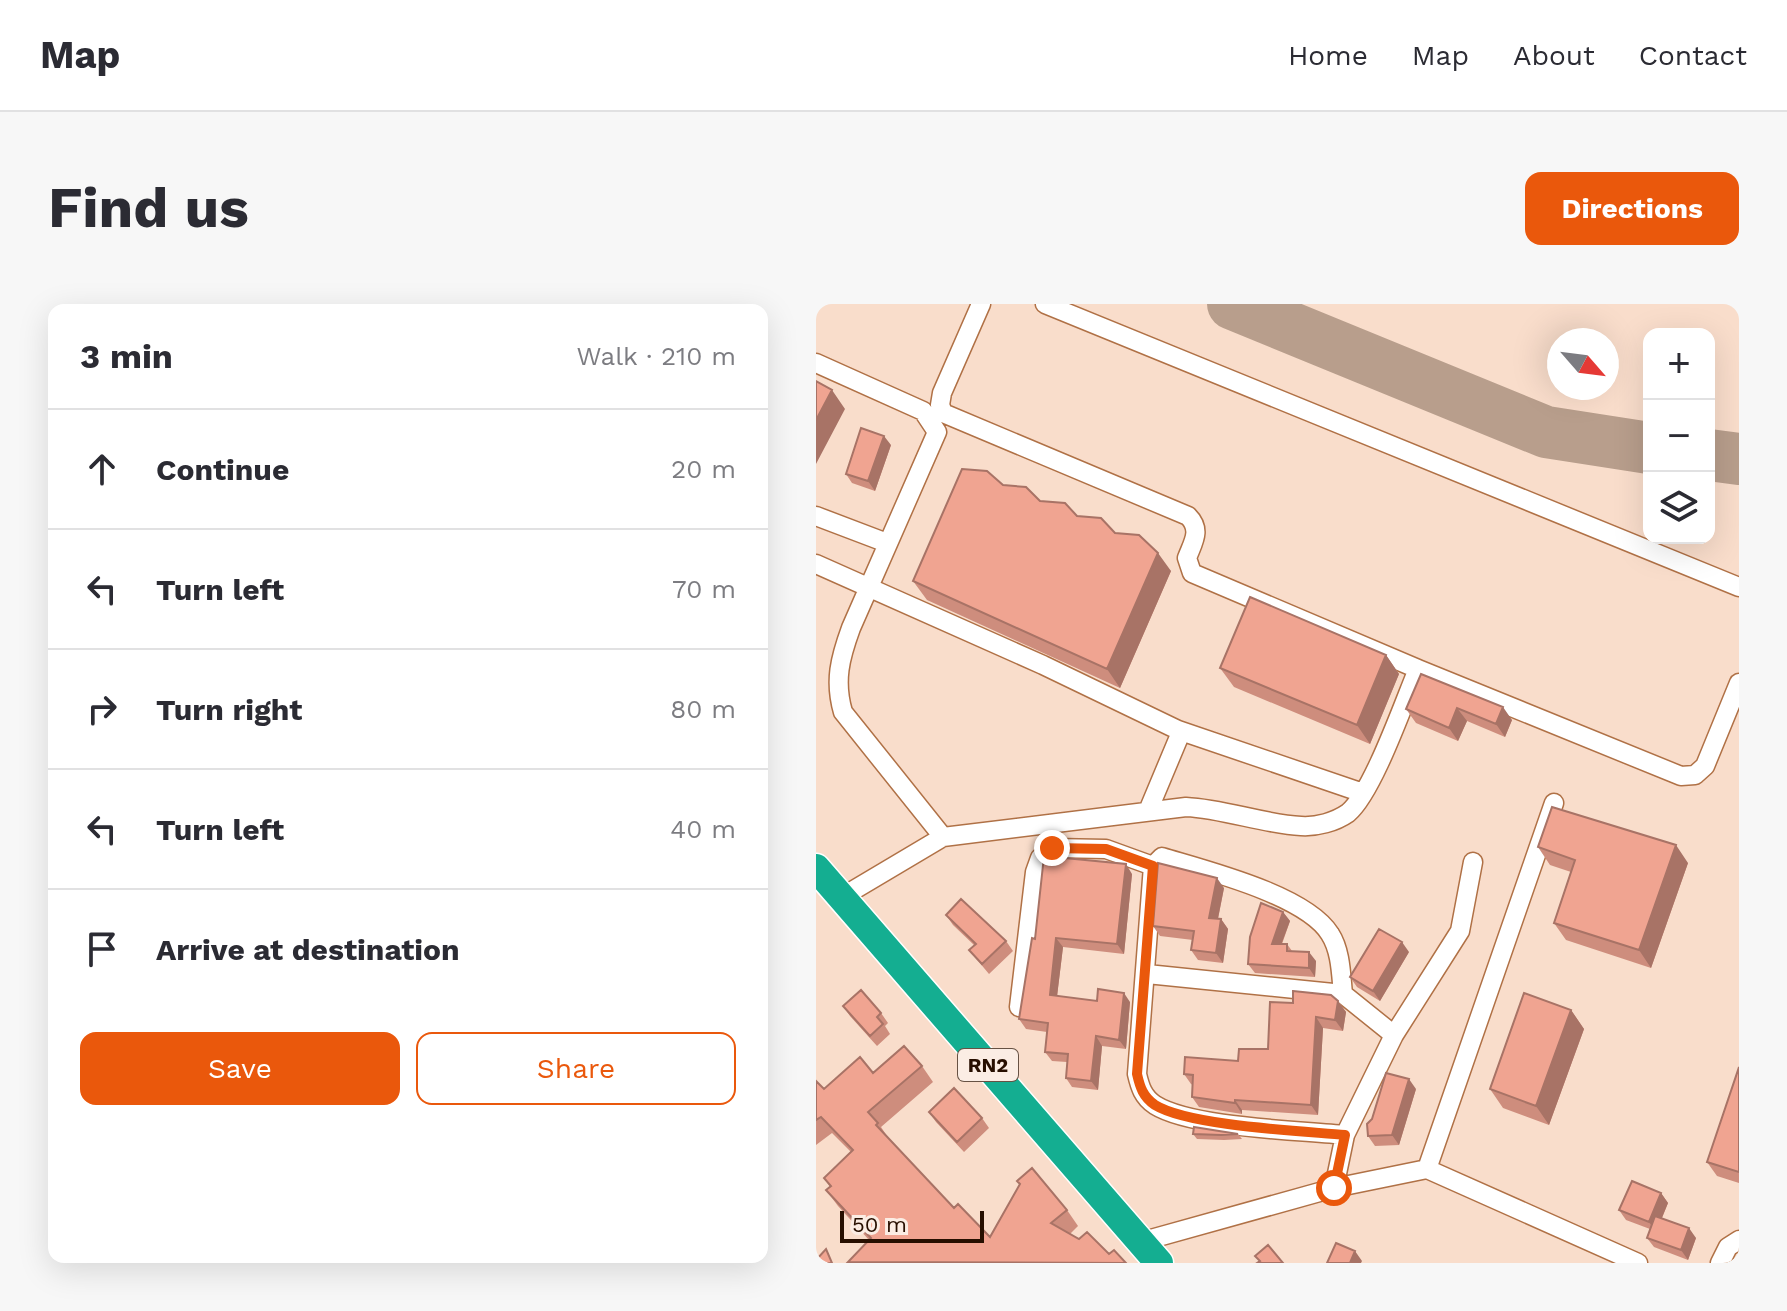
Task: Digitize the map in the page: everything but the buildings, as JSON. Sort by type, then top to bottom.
[{"type":"highway","name":"RN2","points":[[816,868],[1150,1253]]},
{"type":"lane","points":[[981,304],[942,393],[940,405],[943,413],[1188,516],[1196,523],[1197,533],[1187,558],[1192,573],[1681,776],[1695,775],[1705,766],[1739,683]]},
{"type":"lane","points":[[1045,304],[1739,587]]},
{"type":"lane","points":[[816,363],[923,411],[937,432],[839,659],[836,689],[843,712],[943,837]]},
{"type":"lane","points":[[816,516],[887,543]]},
{"type":"lane","points":[[816,564],[1043,665],[1178,730],[1363,793]]},
{"type":"lane","points":[[842,897],[943,837],[1186,807],[1218,809],[1301,826],[1333,821],[1349,812],[1363,793],[1418,669]]},
{"type":"lane","points":[[1148,811],[1179,737],[1178,730]]},
{"type":"lane","points":[[1427,1169],[1554,803]]},
{"type":"lane","points":[[1019,1007],[1033,888],[1040,858],[1052,848],[1106,849],[1153,866]]},
{"type":"lane","points":[[1343,994],[1337,951],[1322,923],[1276,895],[1222,874],[1162,857],[1153,866],[1137,1074],[1142,1091],[1155,1105],[1177,1113],[1231,1123],[1345,1135]]},
{"type":"lane","points":[[1334,1188],[1345,1135],[1394,1035],[1460,931],[1473,862]]},
{"type":"lane","points":[[1147,974],[1343,994],[1394,1035]]},
{"type":"lane","points":[[1150,1253],[1334,1188],[1427,1169],[1638,1263]]},
{"type":"lane","points":[[1720,1263],[1728,1247],[1739,1240]]},
{"type":"taxiway","points":[[1233,304],[1546,432],[1643,447]]},
{"type":"taxiway","points":[[1715,456],[1739,459]]},
{"type":"route","points":[[1052,848],[1106,849],[1153,866],[1146,955],[1148,964],[1137,1074],[1142,1091],[1155,1105],[1177,1113],[1231,1123],[1345,1135],[1334,1188]]}]
